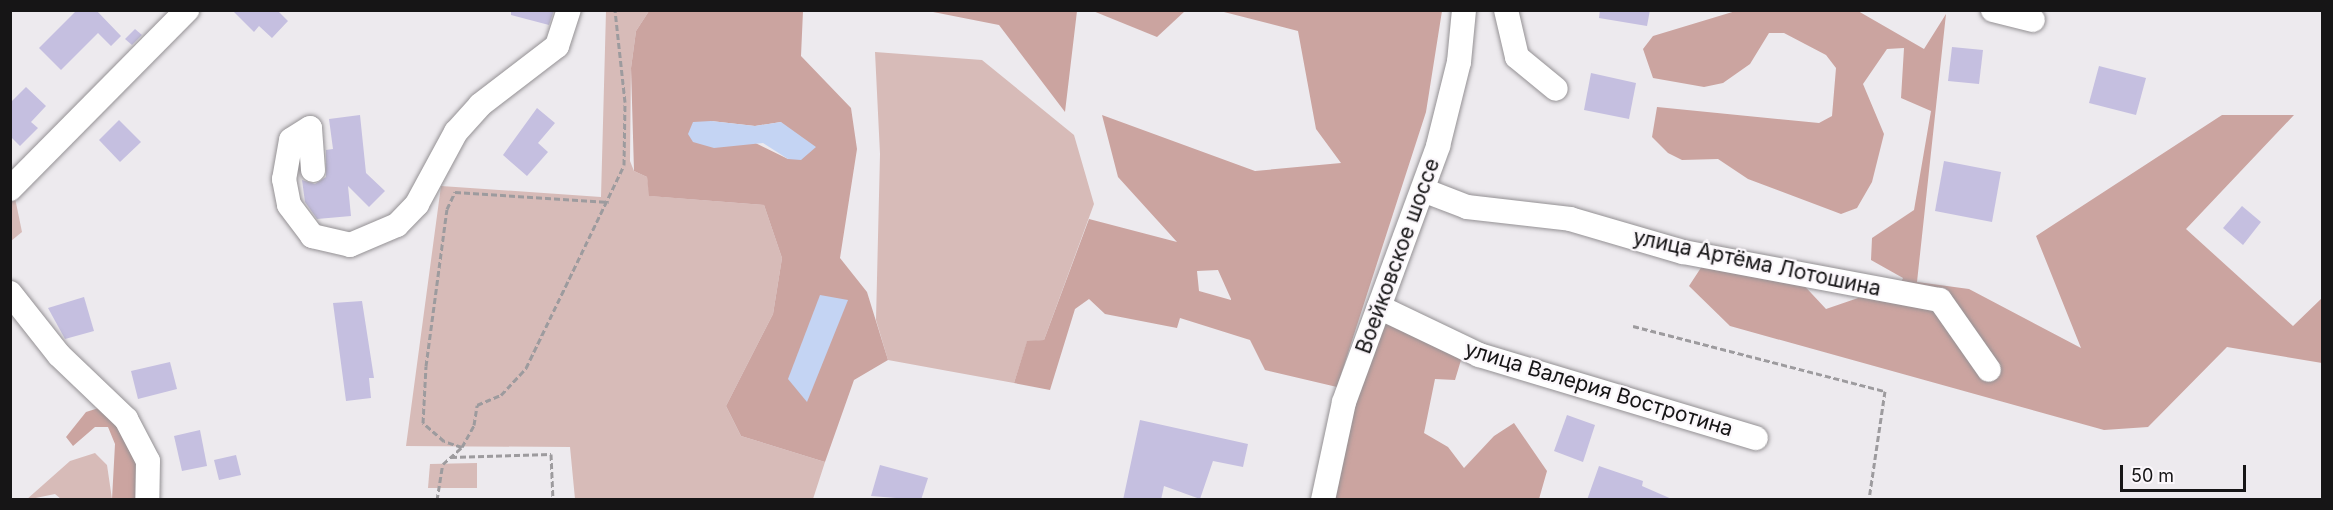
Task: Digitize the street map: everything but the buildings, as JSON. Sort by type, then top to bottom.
[{"type":"street","points":[[10,189],[187,10]]},
{"type":"street","points":[[313,170],[310,128],[291,140],[284,179],[289,205],[312,236],[350,244],[397,225],[417,204],[443,153],[472,114],[557,46],[569,10]]},
{"type":"street","name":"Воейковское шоссе","points":[[1323,500],[1344,402],[1423,190],[1459,62],[1464,10]]},
{"type":"street","points":[[1506,10],[1517,57],[1556,89]]},
{"type":"street","points":[[1993,10],[2033,20]]},
{"type":"street","name":"улица Артёма Лотошина","points":[[1423,190],[1467,207],[1570,219],[1683,252],[1940,300],[1989,370]]},
{"type":"street","points":[[10,293],[59,355],[126,419],[148,461],[147,500]]},
{"type":"street","name":"улица Валерия Востротина","points":[[1379,307],[1479,355],[1756,438]]},
{"type":"path","points":[[437,500],[443,464],[462,447],[474,425],[477,405],[501,395],[526,368],[609,202],[624,165],[625,102],[615,10]]},
{"type":"path","points":[[462,447],[444,441],[423,423],[427,355],[447,209],[455,192],[609,202]]},
{"type":"path","points":[[1632,326],[1885,391],[1869,500]]},
{"type":"path","points":[[450,457],[551,454],[552,500]]},
{"type":"path","points":[[464,457],[464,463]]},
{"type":"shaded area","points":[[1739,10],[1858,11],[1924,49],[1946,14],[1917,282],[1969,289],[2081,348],[2036,236],[2222,115],[2294,115],[2186,229],[2293,326],[2322,298],[2322,363],[2227,347],[2148,427],[2104,430],[1730,326],[1689,286],[1708,257],[1798,279],[1826,309],[1861,297],[1892,301],[1903,278],[1871,260],[1872,238],[1914,210],[1931,111],[1901,98],[1904,48],[1887,49],[1863,84],[1884,134],[1872,182],[1857,208],[1841,214],[1748,179],[1718,159],[1682,160],[1668,153],[1652,137],[1657,107],[1819,123],[1832,116],[1836,68],[1826,55],[1784,33],[1769,33],[1750,64],[1723,83],[1704,87],[1653,78],[1643,49],[1653,36]]},
{"type":"shaded area","points":[[606,11],[649,11],[636,31],[631,68],[630,161],[634,171],[647,177],[650,196],[764,205],[782,258],[773,314],[726,406],[741,436],[825,462],[813,499],[575,499],[570,447],[406,446],[441,186],[601,197]]},
{"type":"shaded area","points":[[649,11],[803,11],[801,56],[851,108],[857,149],[840,258],[867,292],[888,360],[854,380],[825,462],[741,436],[726,406],[773,314],[782,258],[764,205],[649,196],[647,177],[634,171],[631,68],[636,31]],"holes":[[[711,121],[755,126],[781,122],[788,159]]]},
{"type":"shaded area","points":[[928,11],[1077,11],[1065,112],[999,25]]},
{"type":"shaded area","points":[[1093,11],[1185,11],[1157,37]]},
{"type":"shaded area","points":[[1220,11],[1442,11],[1426,112],[1337,387],[1265,370],[1250,340],[1180,318],[1177,328],[1105,314],[1089,299],[1075,309],[1050,390],[1014,383],[1027,341],[1044,340],[1089,219],[1177,242],[1118,177],[1102,115],[1255,171],[1341,163],[1316,129],[1298,31]],"holes":[[[1218,270],[1231,300],[1199,291],[1197,271]]]},
{"type":"shaded area","points":[[875,52],[982,60],[1074,135],[1094,204],[1044,340],[1027,342],[1014,383],[888,360],[876,320],[880,154]]},
{"type":"shaded area","points":[[15,198],[22,232],[11,241],[11,203]]},
{"type":"shaded area","points":[[1391,318],[1461,360],[1455,380],[1435,379],[1424,433],[1448,447],[1464,468],[1494,436],[1514,423],[1547,471],[1539,499],[1333,500],[1341,439],[1380,326]]},
{"type":"shaded area","points":[[105,406],[136,456],[139,499],[112,499],[115,444],[108,427],[95,427],[73,446],[66,437],[86,412]]},
{"type":"shaded area","points":[[95,453],[107,465],[112,499],[61,499],[55,494],[26,500],[70,461]]},
{"type":"shaded area","points":[[477,463],[477,488],[428,488],[430,464]]},
{"type":"water","points":[[711,121],[755,126],[781,122],[816,147],[801,160],[788,159],[763,143],[714,148],[693,142],[688,134],[693,122]]},
{"type":"water","points":[[820,295],[848,300],[807,402],[788,379]]}]
